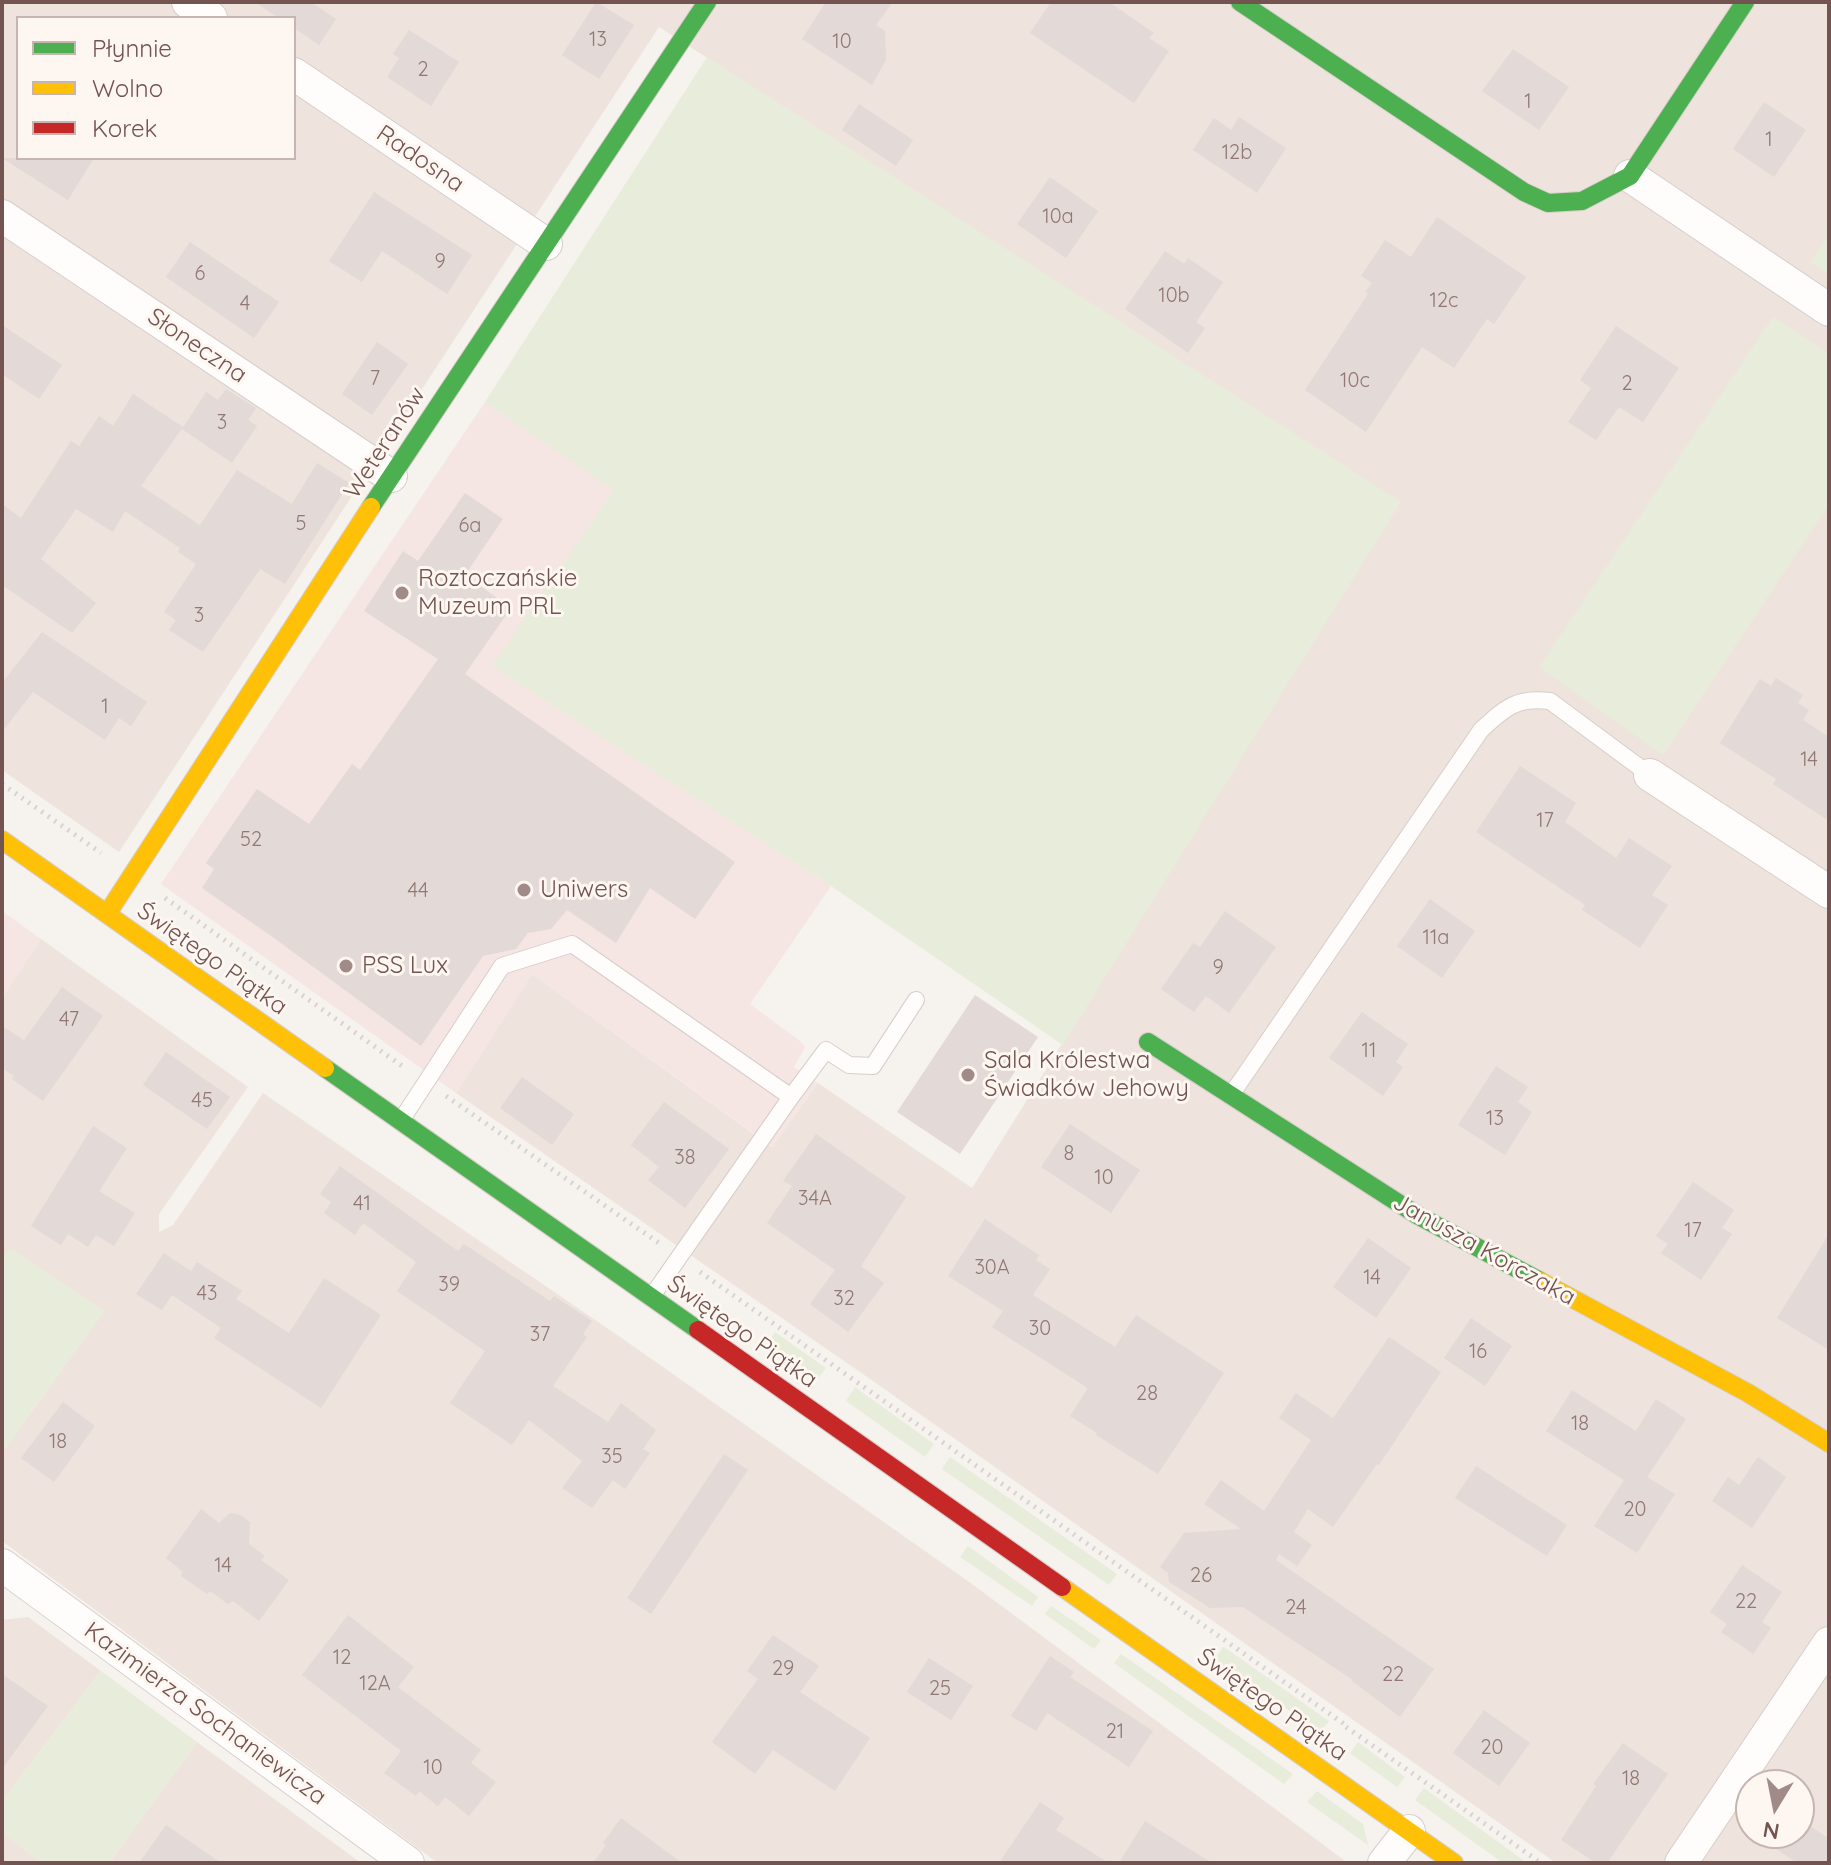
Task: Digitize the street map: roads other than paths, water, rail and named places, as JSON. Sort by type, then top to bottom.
[{"type":"street","points":[[188,2],[208,16]]},
{"type":"street","name":"Weteranów","points":[[107,914],[391,476],[707,2]]},
{"type":"street","points":[[1249,4],[1536,199],[1556,203],[1582,201],[1630,176],[1745,2]]},
{"type":"street","name":"Radosna","points":[[296,75],[546,244]]},
{"type":"street","points":[[1630,176],[1829,310]]},
{"type":"street","name":"Słoneczna","points":[[2,216],[391,476]]},
{"type":"street","points":[[1650,775],[1829,892]]},
{"type":"street","name":"Świętego Piątka","points":[[2,840],[1454,1863]]},
{"type":"street","name":"Janusza Korczaka","points":[[1148,1042],[1417,1215],[1748,1393],[1829,1443]]},
{"type":"street","name":"Kazimierza Sochaniewicza","points":[[2,1565],[408,1863]]},
{"type":"street","points":[[1681,1863],[1829,1643]]},
{"type":"street","points":[[1384,1863],[1409,1831]]},
{"type":"lane","points":[[1231,1097],[1481,730],[1507,706],[1531,698],[1550,701],[1650,775]]},
{"type":"lane","points":[[400,1123],[502,966],[572,944],[791,1097]]},
{"type":"lane","points":[[651,1297],[826,1050],[849,1065],[873,1066],[916,1000]]},
{"type":"place","name":"Roztoczańskie Muzeum PRL","points":[[402,593]]},
{"type":"place","name":"Uniwers","points":[[524,890]]},
{"type":"place","name":"PSS Lux","points":[[346,966]]},
{"type":"place","name":"Sala Królestwa Świadków Jehowy","points":[[968,1075]]}]
